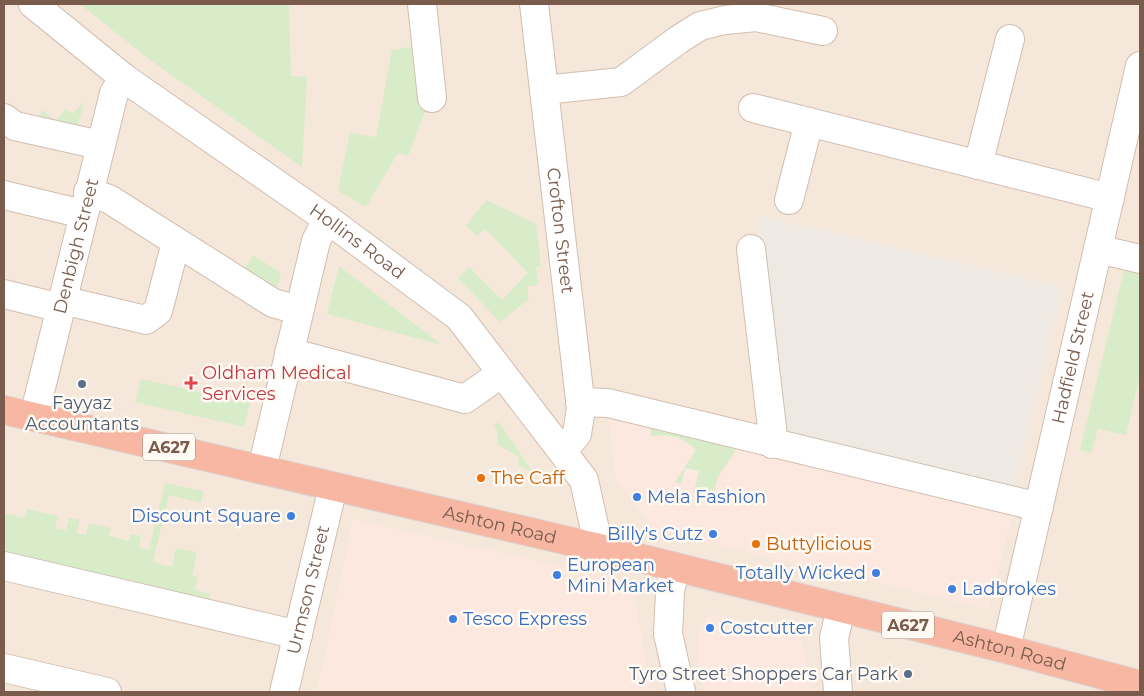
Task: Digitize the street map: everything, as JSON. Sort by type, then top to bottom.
[{"type":"highway","name":"Ashton Road","points":[[4,410],[598,548],[1006,649],[1140,685]]},
{"type":"street","name":"Hollins Road","points":[[33,4],[124,78],[327,219],[459,318],[584,480],[598,548]]},
{"type":"street","points":[[422,4],[432,98]]},
{"type":"street","name":"Crofton Street","points":[[534,4],[580,402],[577,434],[563,452]]},
{"type":"street","points":[[544,90],[622,82],[693,30],[723,12],[823,31]]},
{"type":"street","points":[[978,165],[1010,39]]},
{"type":"street","name":"Hadfield Street","points":[[1006,649],[1140,66]]},
{"type":"street","name":"Denbigh Street","points":[[34,416],[114,92],[124,78]]},
{"type":"street","points":[[754,108],[1110,198]]},
{"type":"street","points":[[4,118],[15,126],[100,145]]},
{"type":"street","points":[[790,200],[809,122]]},
{"type":"street","points":[[4,195],[86,203],[103,196],[274,304],[298,310]]},
{"type":"street","points":[[262,469],[317,236],[327,219]]},
{"type":"street","points":[[4,294],[146,320],[158,311],[176,242]]},
{"type":"street","points":[[751,249],[773,436],[772,444]]},
{"type":"street","points":[[1098,250],[1140,259]]},
{"type":"street","points":[[289,352],[465,399],[502,373]]},
{"type":"street","points":[[580,402],[608,404],[1040,507]]},
{"type":"street","name":"Urmson Street","points":[[284,692],[333,486]]},
{"type":"street","points":[[4,566],[298,635]]},
{"type":"street","points":[[674,567],[670,592],[668,634],[680,692]]},
{"type":"street","points":[[838,692],[834,638],[841,608]]},
{"type":"street","points":[[4,668],[107,692]]},
{"type":"shaded area","points":[[4,4],[1140,4],[1140,692],[4,692]]},
{"type":"shaded area","points":[[757,215],[1062,287],[1013,493],[794,440],[780,425]]},
{"type":"shaded area","points":[[608,408],[1014,506],[988,609],[658,530],[649,523],[615,478]]},
{"type":"shaded area","points":[[353,519],[632,583],[651,692],[317,692]]},
{"type":"shaded area","points":[[710,614],[800,634],[812,692],[706,692],[697,658],[699,628]]},
{"type":"green space","points":[[80,4],[289,4],[291,76],[307,77],[302,167],[150,60]]},
{"type":"green space","points":[[419,45],[427,107],[408,156],[398,153],[366,207],[338,191],[350,133],[376,137],[392,50]]},
{"type":"green space","points":[[84,101],[77,130],[33,123],[43,110],[55,121],[66,109],[73,114]]},
{"type":"green space","points":[[486,200],[536,224],[541,266],[536,267],[538,285],[527,287],[529,299],[500,322],[458,278],[469,267],[502,300],[528,273],[485,229],[477,236],[466,226]]},
{"type":"green space","points":[[253,255],[281,273],[275,296],[241,274]]},
{"type":"green space","points":[[339,266],[442,345],[327,314]]},
{"type":"green space","points":[[1124,270],[1140,273],[1140,375],[1126,435],[1098,429],[1091,453],[1080,450]]},
{"type":"green space","points":[[141,379],[250,403],[244,427],[135,402]]},
{"type":"green space","points":[[499,422],[532,471],[518,466],[519,457],[498,445],[497,430],[494,425]]},
{"type":"green space","points":[[650,423],[740,444],[718,477],[713,496],[694,492],[699,471],[685,468],[681,484],[675,482],[696,450],[676,437],[651,436]]},
{"type":"green space","points":[[165,483],[203,491],[201,503],[169,495],[153,562],[172,567],[176,548],[197,552],[192,576],[198,577],[195,590],[210,594],[207,605],[4,557],[4,513],[25,518],[27,509],[58,516],[55,528],[66,530],[69,518],[80,520],[77,533],[86,535],[89,523],[111,528],[109,536],[129,541],[131,534],[141,536],[139,547],[149,550]]},
{"type":"place","name":"Oldham Medical Services","points":[[191,383]]},
{"type":"place","name":"Fayyaz Accountants","points":[[82,384]]},
{"type":"place","name":"The Caff","points":[[481,478]]},
{"type":"place","name":"Mela Fashion","points":[[637,497]]},
{"type":"place","name":"Discount Square","points":[[291,516]]},
{"type":"place","name":"Billy's Cutz","points":[[713,534]]},
{"type":"place","name":"Buttylicious","points":[[756,544]]},
{"type":"place","name":"Totally Wicked","points":[[876,573]]},
{"type":"place","name":"European Mini Market","points":[[557,575]]},
{"type":"place","name":"Ladbrokes","points":[[952,589]]},
{"type":"place","name":"Tesco Express","points":[[453,619]]},
{"type":"place","name":"Costcutter","points":[[710,628]]},
{"type":"place","name":"Tyro Street Shoppers Car Park","points":[[908,674]]}]
